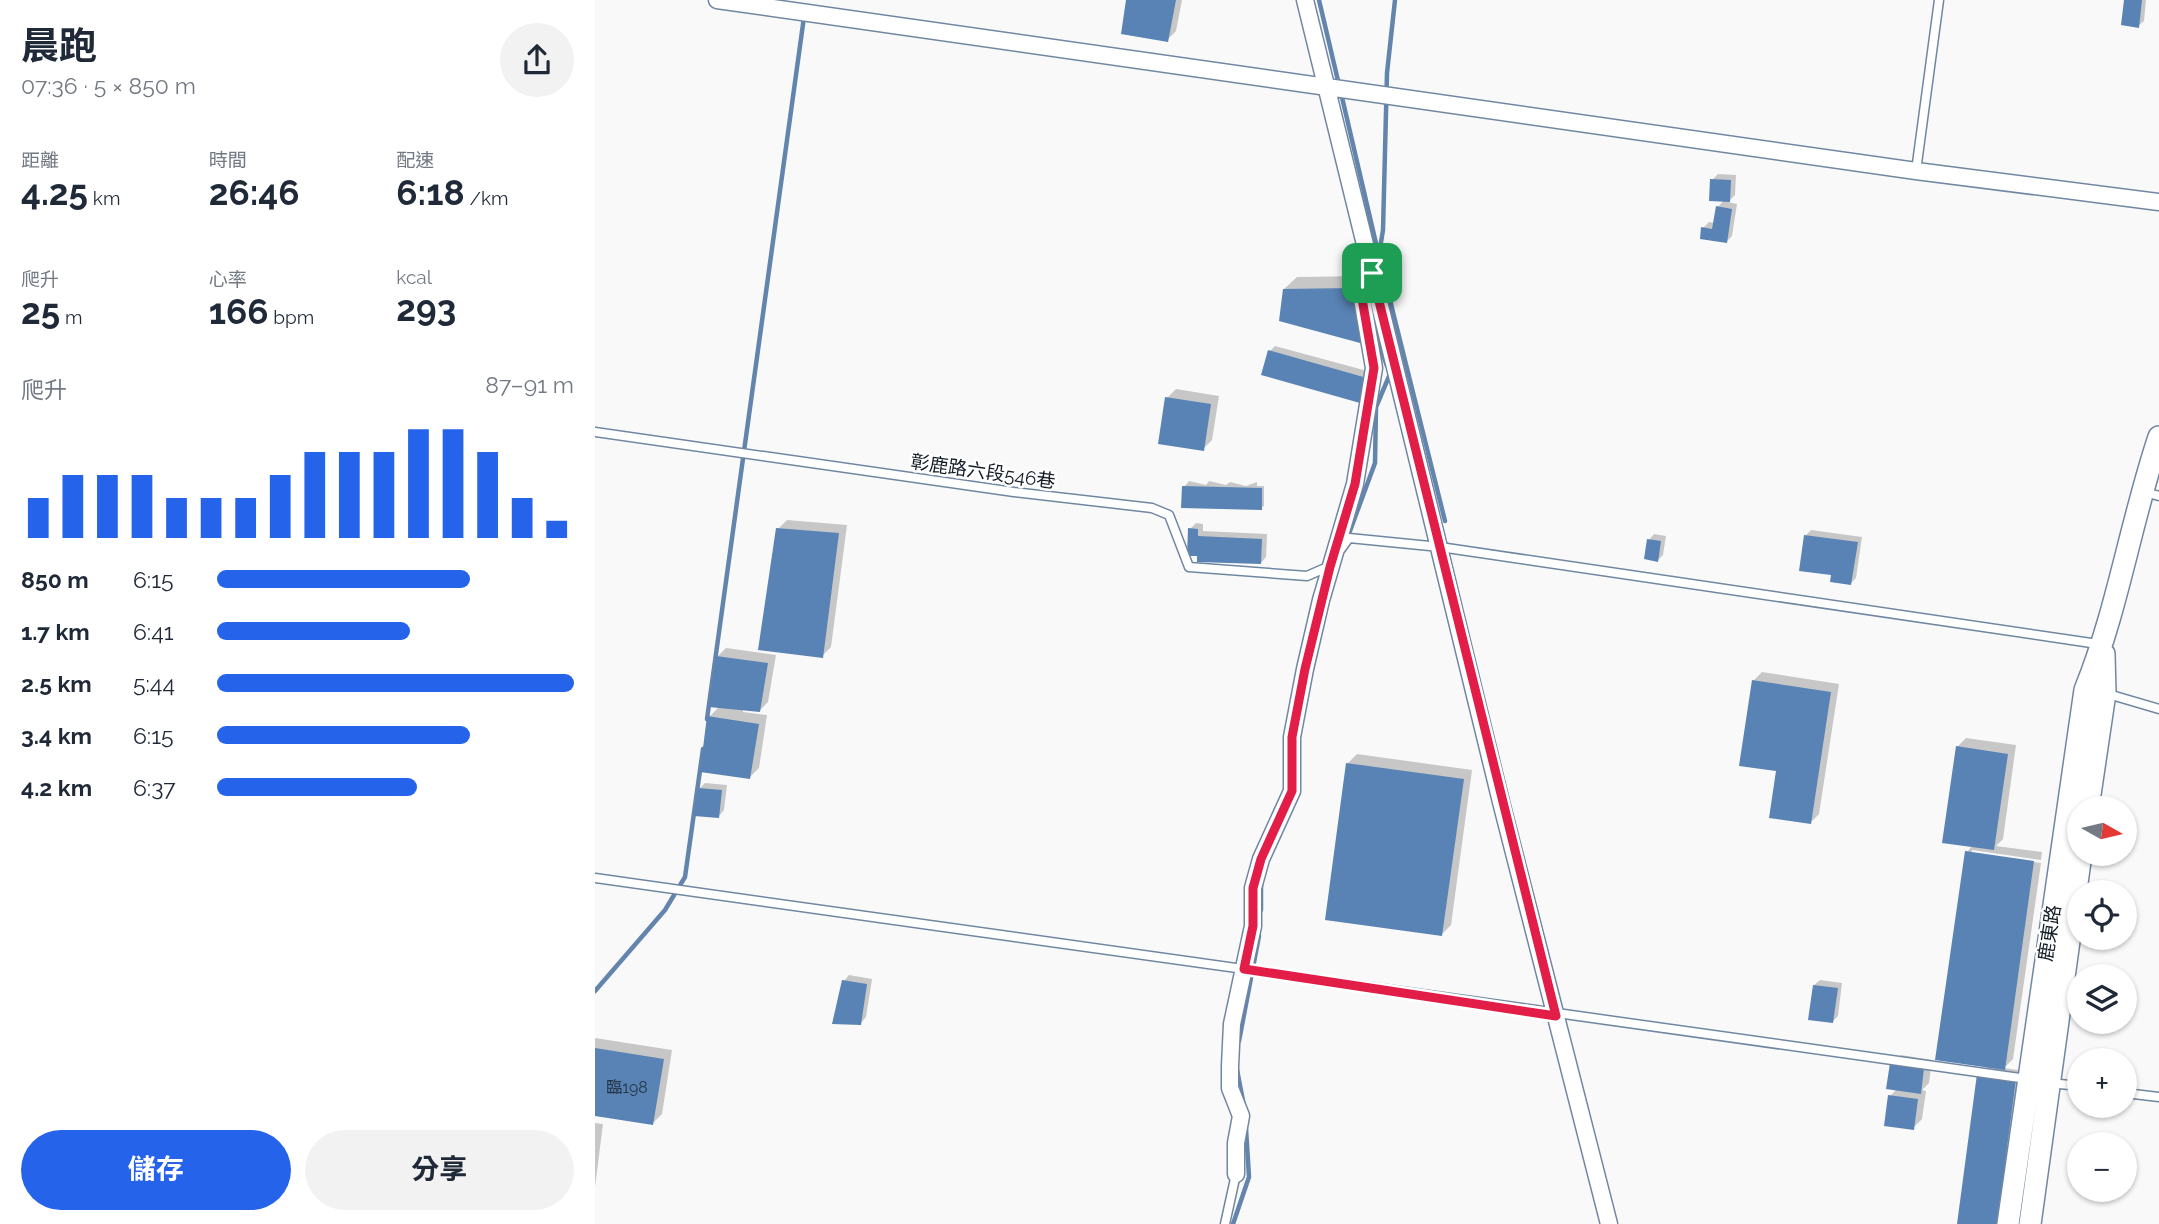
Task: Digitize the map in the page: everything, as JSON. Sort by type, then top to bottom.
[{"type":"street","points":[[717,0],[1916,171],[2159,202]]},
{"type":"street","points":[[1305,0],[1609,1224]]},
{"type":"street","points":[[1236,1174],[1236,1143],[1241,1116],[1230,1088],[1232,1024],[1253,926],[1253,888],[1261,859],[1292,791],[1292,737],[1330,567],[1355,484],[1374,368],[1360,287],[1372,273]]},
{"type":"street","name":"鹿東路","points":[[2030,1224],[2037,1081],[2085,690],[2103,645],[2150,493],[2159,436]]},
{"type":"street","name":"鹿東路","points":[[2090,796],[2105,693],[2103,645]]},
{"type":"street","name":"鹿東路","points":[[2008,1224],[2079,866]]},
{"type":"lane","points":[[1916,171],[1938,0]]},
{"type":"lane","name":"彰鹿路六段546巷","points":[[595,432],[1014,492],[1151,508],[1169,515],[1189,567],[1307,576],[1330,567]]},
{"type":"lane","points":[[1330,567],[1349,537],[1440,547],[2103,645]]},
{"type":"lane","points":[[2105,693],[2159,709]]},
{"type":"lane","points":[[595,878],[1244,969],[1556,1016],[2067,1085]]},
{"type":"lane","points":[[2137,1094],[2159,1097]]},
{"type":"lane","points":[[1225,1224],[1236,1174]]},
{"type":"building","points":[[1126,0],[1176,0],[1168,42],[1121,34]]},
{"type":"building","points":[[2124,0],[2142,0],[2139,28],[2121,25]]},
{"type":"building","points":[[1710,179],[1731,180],[1730,202],[1709,201]]},
{"type":"building","points":[[1716,206],[1732,209],[1727,243],[1700,239],[1701,227],[1712,229]]},
{"type":"building","points":[[1352,288],[1365,317],[1360,343],[1279,321],[1283,289]]},
{"type":"building","points":[[1268,350],[1367,378],[1360,403],[1261,375]]},
{"type":"building","points":[[1165,397],[1211,404],[1204,451],[1158,444]]},
{"type":"building","points":[[1182,486],[1262,488],[1262,510],[1181,508]]},
{"type":"building","points":[[776,528],[839,533],[823,658],[758,650]]},
{"type":"building","points":[[1188,528],[1198,529],[1198,536],[1262,539],[1261,564],[1197,562],[1197,556],[1187,556]]},
{"type":"building","points":[[1804,535],[1858,542],[1851,585],[1830,582],[1831,575],[1799,571]]},
{"type":"building","points":[[1647,539],[1661,541],[1658,562],[1644,559]]},
{"type":"building","points":[[716,656],[768,663],[760,712],[709,707]]},
{"type":"building","points":[[1752,680],[1831,692],[1811,824],[1769,818],[1776,771],[1739,766]]},
{"type":"building","points":[[707,716],[759,724],[750,779],[700,772]]},
{"type":"building","points":[[1956,746],[2008,754],[1994,850],[1942,843]]},
{"type":"building","points":[[1346,763],[1464,779],[1442,936],[1325,920]]},
{"type":"building","points":[[698,788],[722,790],[719,818],[694,816]]},
{"type":"building","points":[[1965,851],[2034,861],[2005,1070],[1935,1060]]},
{"type":"building","points":[[842,980],[867,984],[861,1025],[832,1024]]},
{"type":"building","points":[[1813,985],[1838,988],[1833,1023],[1808,1020]]},
{"type":"building","points":[[595,1048],[664,1059],[653,1125],[595,1116]]},
{"type":"building","points":[[1890,1063],[1924,1068],[1921,1094],[1886,1089]]},
{"type":"building","points":[[1977,1074],[2016,1079],[1997,1224],[1957,1224]]},
{"type":"building","points":[[1888,1095],[1918,1099],[1914,1130],[1884,1126]]},
{"type":"waterway","points":[[1319,0],[1339,85]]},
{"type":"waterway","points":[[1377,267],[1383,230],[1387,73],[1395,0]]},
{"type":"waterway","points":[[707,719],[804,17]]},
{"type":"waterway","points":[[1341,93],[1378,252]]},
{"type":"waterway","points":[[1380,260],[1445,521]]},
{"type":"waterway","points":[[1370,296],[1377,339],[1387,366]]},
{"type":"waterway","points":[[1347,539],[1375,463],[1376,407],[1390,374]]},
{"type":"waterway","points":[[595,991],[665,910],[685,877],[703,749]]},
{"type":"waterway","points":[[1261,884],[1261,910]]},
{"type":"waterway","points":[[1239,1041],[1259,936]]},
{"type":"waterway","points":[[1237,1070],[1244,1106]]},
{"type":"waterway","points":[[1233,1224],[1249,1177],[1246,1129]]},
{"type":"route","points":[[1372,273],[1556,1016],[1244,969],[1253,926],[1253,888],[1269,839],[1281,819],[1292,791],[1292,737],[1305,669],[1321,600],[1355,484],[1374,368],[1360,287],[1372,273]]}]
